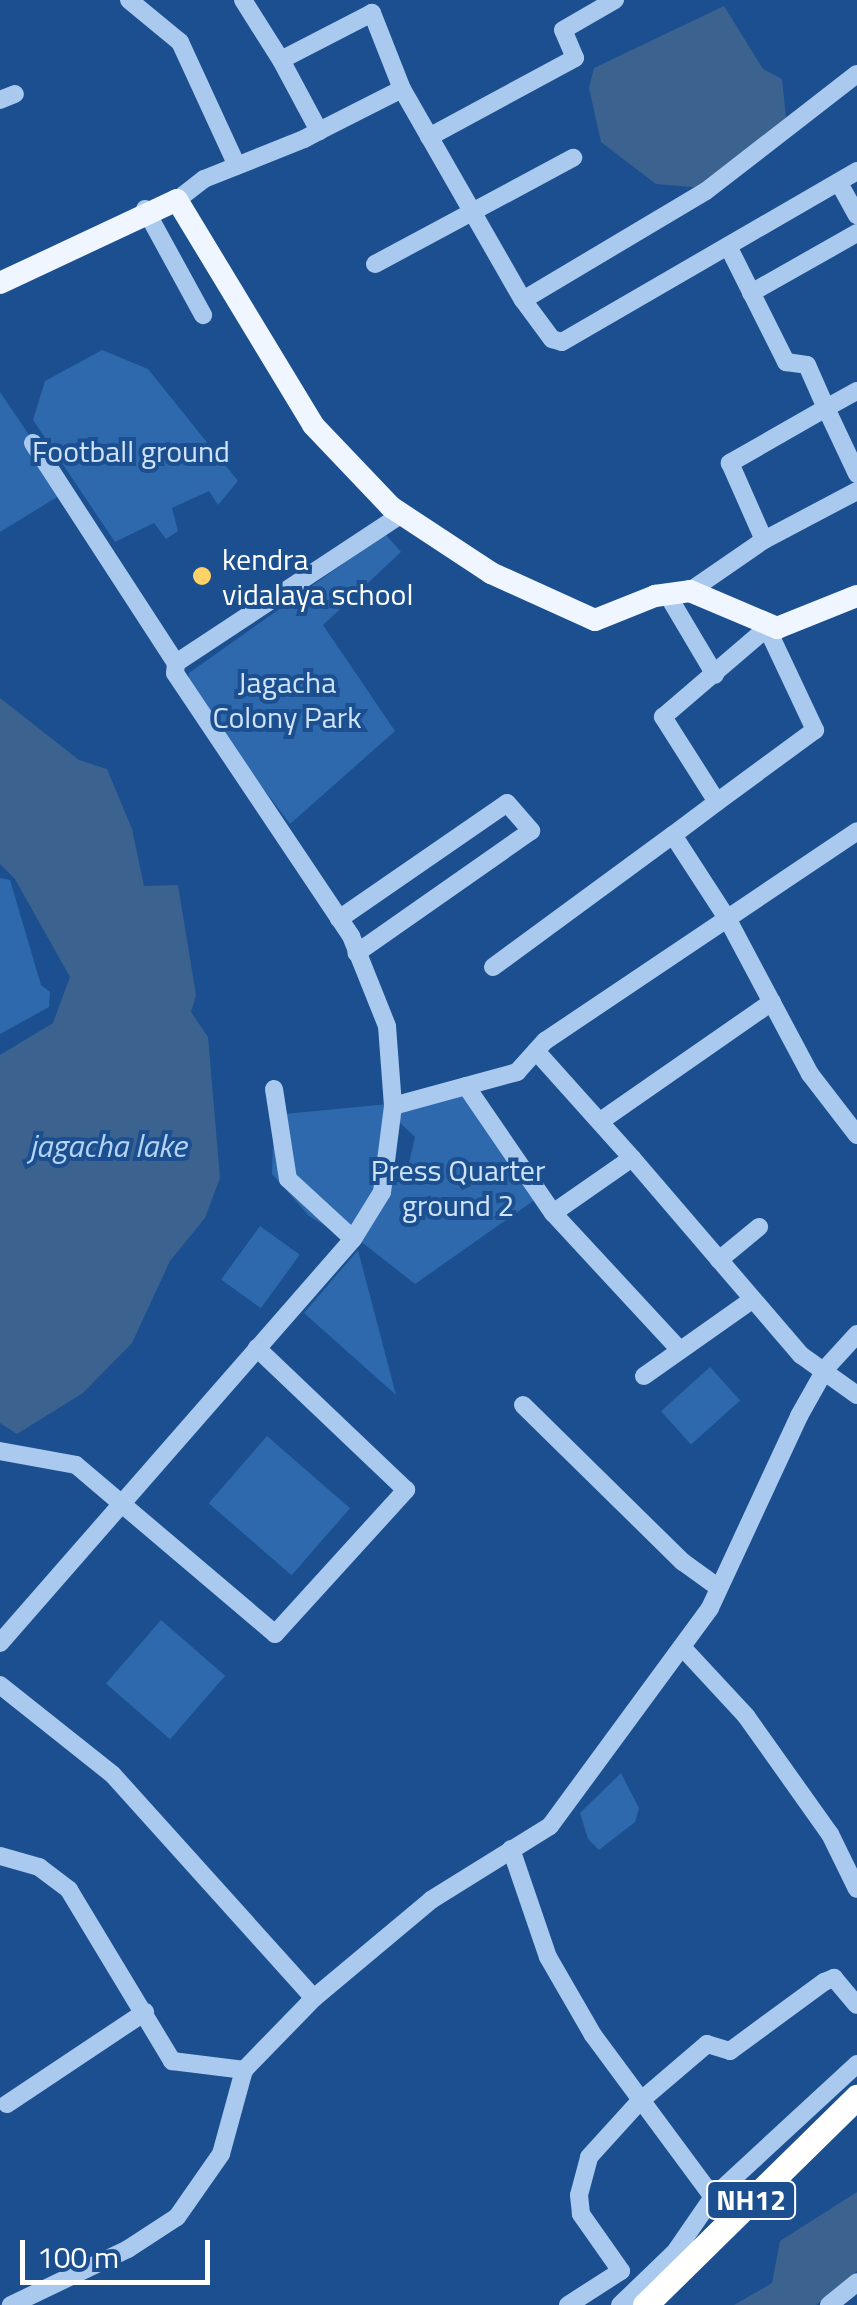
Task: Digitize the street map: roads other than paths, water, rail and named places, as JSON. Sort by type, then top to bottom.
[{"type":"highway","name":"NH12","points":[[646,2305],[857,2097]]},
{"type":"highway","name":"NH12","points":[[667,2305],[857,2118]]},
{"type":"main road","points":[[0,283],[146,210],[177,200],[313,425],[402,514],[491,574],[594,620],[678,592],[767,628],[855,600]]},
{"type":"street","points":[[129,0],[180,42],[237,166]]},
{"type":"street","points":[[243,0],[319,132]]},
{"type":"street","points":[[429,137],[575,58],[563,30],[615,0]]},
{"type":"street","points":[[281,60],[370,7],[402,89],[429,137],[523,300],[552,339],[562,342],[857,170]]},
{"type":"street","points":[[523,300],[706,191],[857,74]]},
{"type":"street","points":[[177,200],[237,166],[319,132],[402,89]]},
{"type":"street","points":[[375,264],[572,158]]},
{"type":"street","points":[[840,182],[857,215]]},
{"type":"street","points":[[146,210],[203,315]]},
{"type":"street","points":[[751,293],[857,234]]},
{"type":"street","points":[[728,246],[786,362],[807,365],[857,474]]},
{"type":"street","points":[[764,540],[730,463],[857,391]]},
{"type":"street","points":[[0,1643],[353,1239],[382,1192],[394,1106],[387,1026],[358,953],[175,673],[176,663],[33,443]]},
{"type":"street","points":[[716,675],[678,592],[764,540],[857,491]]},
{"type":"street","points":[[176,663],[402,514]]},
{"type":"street","points":[[493,967],[816,730],[767,628],[663,716],[717,802]]},
{"type":"street","points":[[339,919],[507,803],[530,831],[358,953]]},
{"type":"street","points":[[394,1106],[517,1072],[536,1051],[857,831]]},
{"type":"street","points":[[673,834],[727,918],[810,1074],[857,1134]]},
{"type":"street","points":[[602,1120],[772,1002]]},
{"type":"street","points":[[536,1051],[602,1120],[801,1355],[826,1368],[857,1395]]},
{"type":"street","points":[[466,1086],[553,1213],[678,1348]]},
{"type":"street","points":[[274,1089],[288,1179],[353,1239]]},
{"type":"street","points":[[553,1213],[632,1158]]},
{"type":"street","points":[[719,1260],[759,1227]]},
{"type":"street","points":[[644,1376],[678,1348],[753,1299]]},
{"type":"street","points":[[21,2303],[128,2249],[177,2217],[221,2154],[244,2070],[314,1998],[431,1900],[550,1826],[683,1648],[719,1588],[826,1368],[857,1334]]},
{"type":"street","points":[[0,1451],[76,1466],[275,1634],[406,1490],[257,1348]]},
{"type":"street","points":[[523,1405],[631,1514],[719,1588]]},
{"type":"street","points":[[683,1648],[746,1716],[830,1834],[857,1889]]},
{"type":"street","points":[[0,1685],[113,1775],[314,1998]]},
{"type":"street","points":[[510,1849],[548,1956],[638,2103],[713,2197]]},
{"type":"street","points":[[0,1856],[39,1866],[70,1890],[172,2060],[244,2070]]},
{"type":"street","points":[[568,2305],[620,2271],[581,2214],[580,2195],[589,2157],[638,2103],[707,2044],[730,2051],[824,1982],[834,1978],[857,2005]]},
{"type":"street","points":[[7,2104],[145,2012]]},
{"type":"street","points":[[620,2305],[676,2252],[713,2197],[857,2064]]},
{"type":"street","points":[[828,2305],[857,2282]]},
{"type":"water","points":[[724,6],[763,69],[782,79],[786,118],[703,188],[656,184],[601,142],[589,88],[594,68]]},
{"type":"water","name":"jagacha lake","points":[[0,698],[79,760],[107,769],[132,829],[144,886],[178,885],[196,995],[191,1012],[208,1037],[220,1178],[205,1218],[170,1261],[132,1343],[83,1393],[17,1434],[0,1423],[0,1055],[53,1023],[70,977],[15,879],[0,864]]},
{"type":"water","points":[[857,2192],[857,2271],[816,2305],[734,2305],[772,2283],[780,2241]]},
{"type":"place","name":"kendra vidalaya school","points":[[202,576]]},
{"type":"park label","name":"Football ground","points":[[131,451]]},
{"type":"park label","name":"Jagacha Colony Park","points":[[287,699]]},
{"type":"park label","name":"Press Quarter ground 2","points":[[458,1187]]}]
